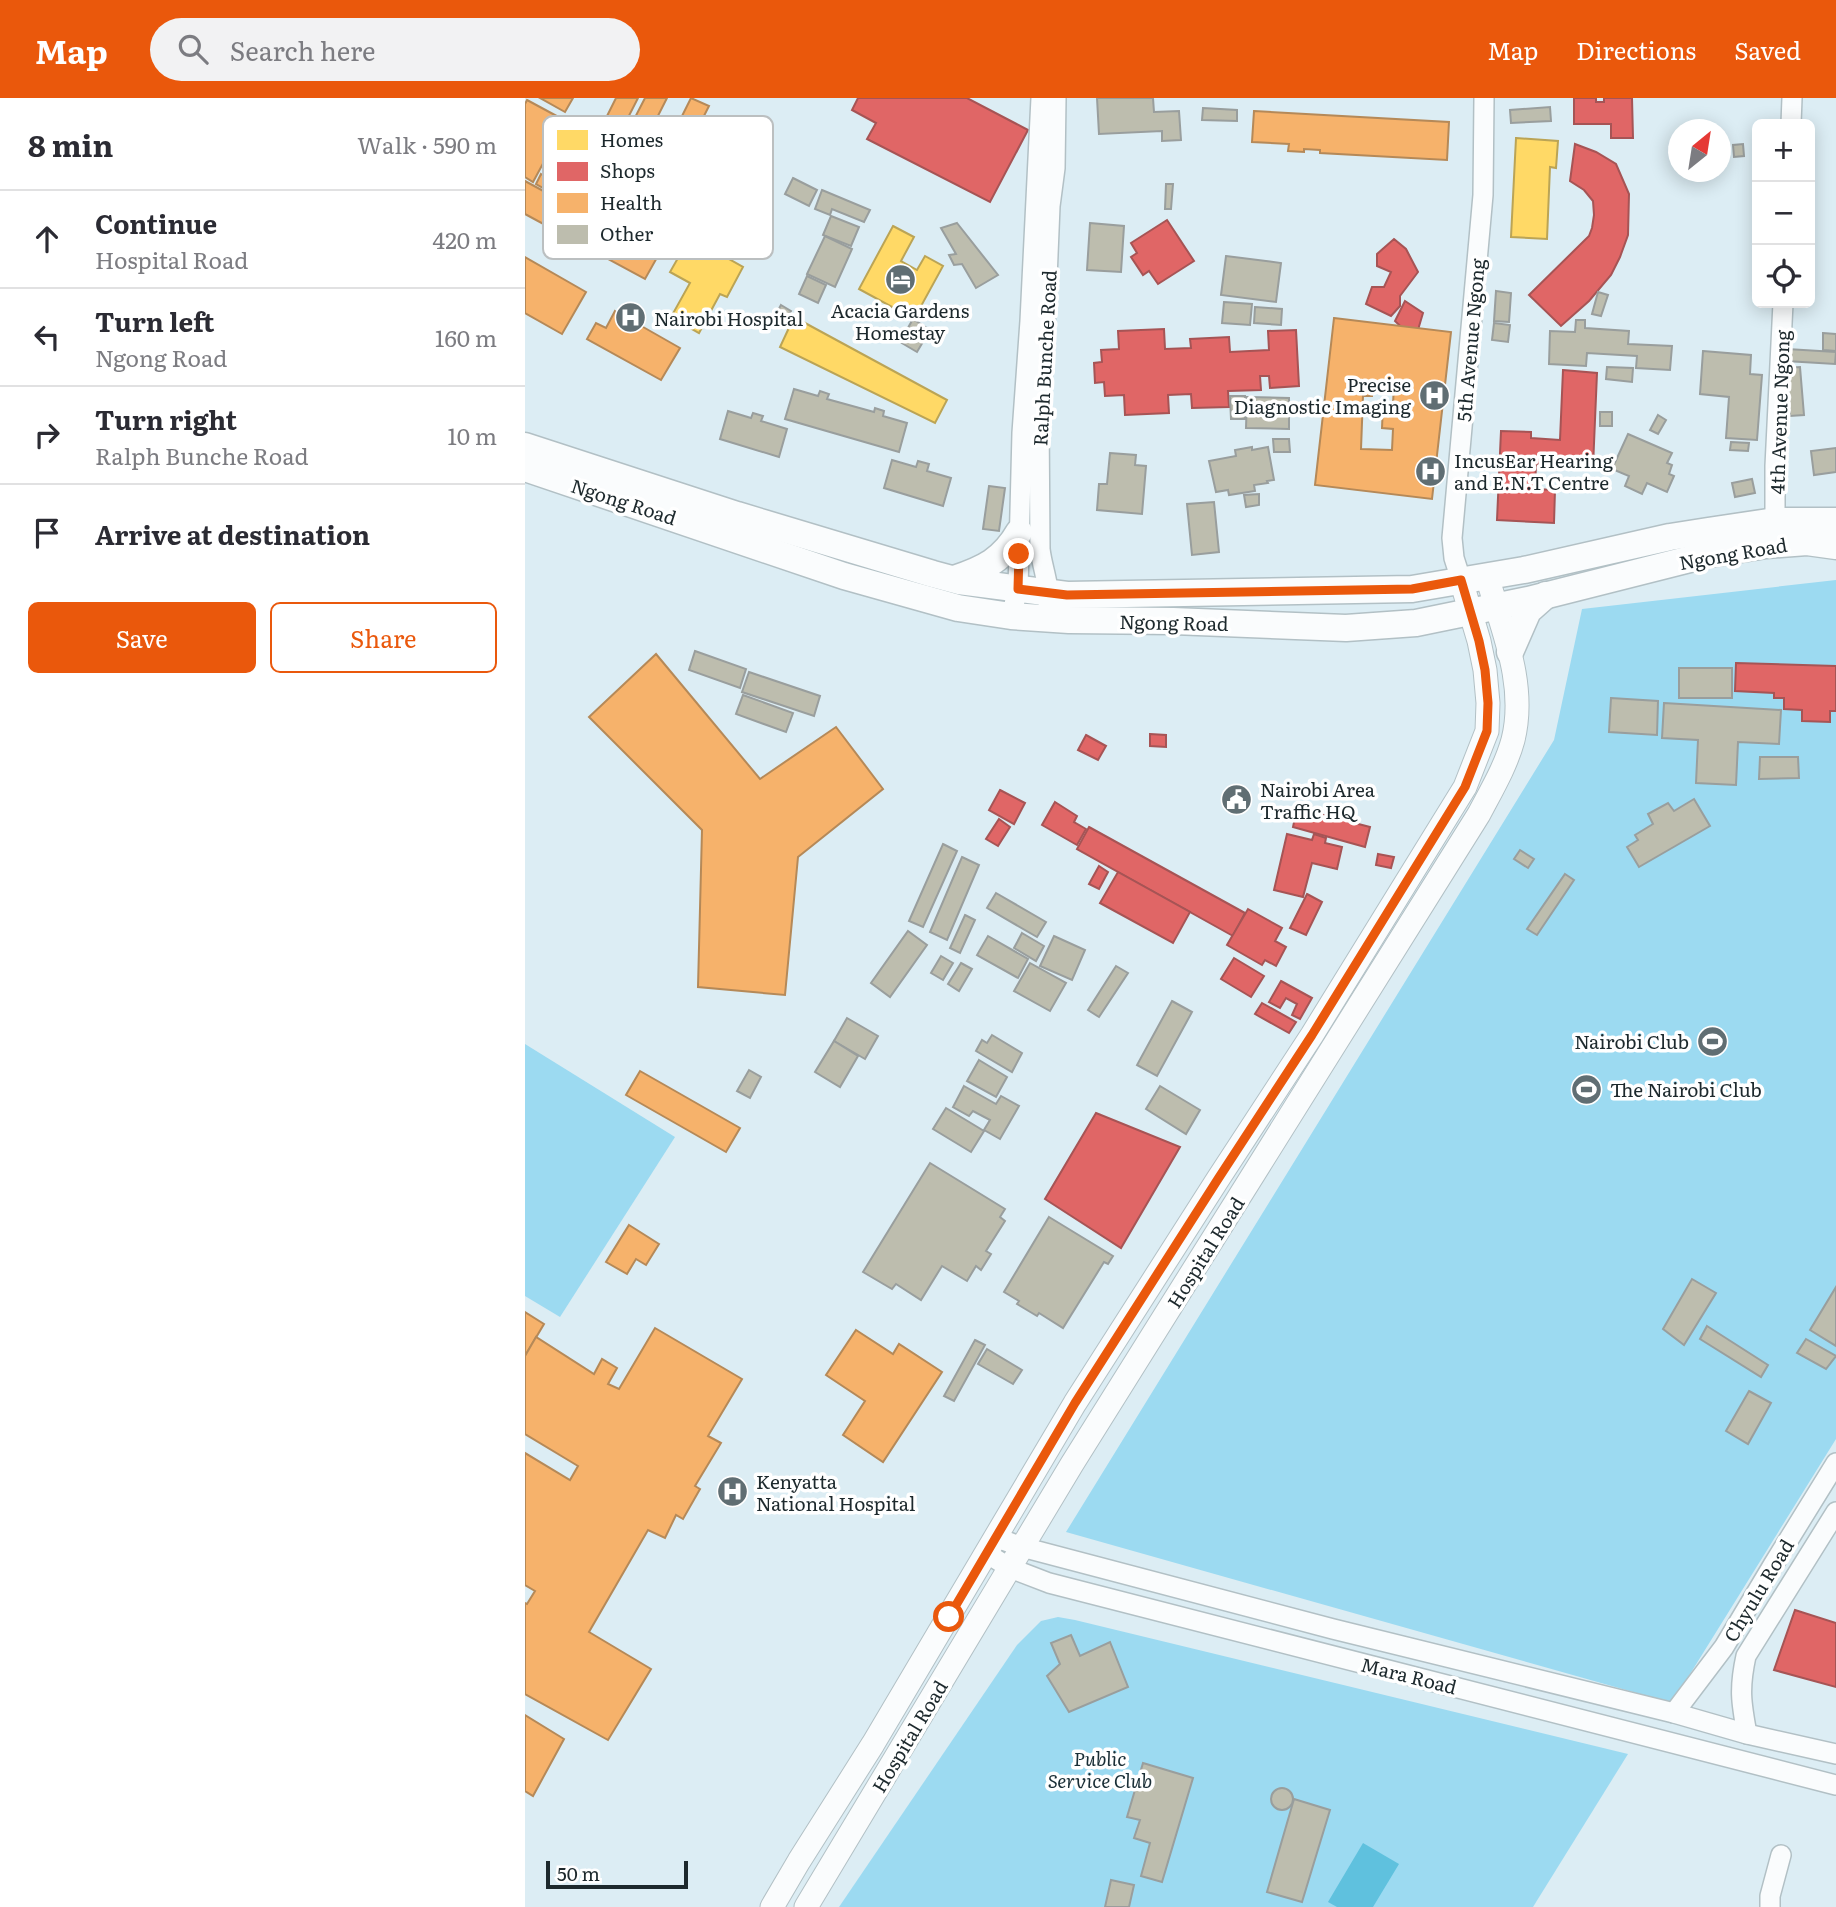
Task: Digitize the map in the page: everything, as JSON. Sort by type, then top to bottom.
[{"type":"main road","name":"Ngong Road","points":[[525,446],[737,515],[952,580],[1018,589],[1048,604],[1069,620],[1186,621],[1346,628],[1416,623],[1546,595],[1710,554],[1807,542],[1836,546]]},
{"type":"main road","name":"Ngong Road","points":[[525,468],[844,576],[958,608],[1011,616],[1067,595],[1412,589],[1574,560],[1669,537],[1775,521],[1836,521]]},
{"type":"main road","points":[[952,580],[985,567],[1001,557],[1019,531]]},
{"type":"main road","points":[[1510,652],[1528,611],[1546,595]]},
{"type":"street","name":"Ralph Bunche Road","points":[[1041,98],[1050,206],[1039,416],[1040,549],[1048,604]]},
{"type":"street","name":"Ralph Bunche Road","points":[[1011,616],[1018,589],[1022,433],[1046,169],[1056,98]]},
{"type":"street","name":"5th Avenue Ngong","points":[[1461,580],[1454,558],[1453,538],[1483,194],[1484,98]]},
{"type":"street","points":[[1791,119],[1792,98]]},
{"type":"street","name":"4th Avenue Ngong","points":[[1775,521],[1783,308]]},
{"type":"street","name":"Hospital Road","points":[[806,1907],[1072,1464],[1479,814],[1506,761],[1513,740],[1517,699],[1510,652],[1487,576]]},
{"type":"street","name":"Hospital Road","points":[[772,1907],[873,1744],[1075,1403],[1312,1035],[1465,787],[1487,731],[1488,703],[1479,641],[1461,580]]},
{"type":"street","name":"Chyulu Road","points":[[1674,1713],[1724,1647],[1836,1463]]},
{"type":"street","name":"Chyulu Road","points":[[1747,1734],[1740,1683],[1745,1656],[1836,1512]]},
{"type":"street","name":"Mara Road","points":[[991,1545],[1022,1547],[1333,1629],[1836,1754]]},
{"type":"street","name":"Mara Road","points":[[991,1545],[1010,1568],[1049,1583],[1836,1785]]},
{"type":"street","points":[[1770,1907],[1770,1896],[1781,1855]]},
{"type":"green space","name":"The Nairobi Club","points":[[1836,580],[1836,1439],[1672,1703],[1066,1532],[1554,740],[1582,609]]},
{"type":"green space","points":[[525,1044],[675,1137],[560,1317],[525,1296]]},
{"type":"green space","name":"Public Service Club","points":[[1058,1617],[1628,1754],[1533,1907],[839,1907],[1017,1645],[1041,1621]]},
{"type":"shaded area","points":[[1363,1843],[1399,1864],[1373,1907],[1337,1907],[1328,1902]]},
{"type":"building: Homes","points":[[1516,138],[1558,141],[1556,168],[1550,167],[1547,239],[1511,237]]},
{"type":"building: Homes","name":"Acacia Gardens Homestay","points":[[893,226],[914,237],[901,261],[917,270],[925,256],[943,266],[914,319],[859,289]]},
{"type":"building: Homes","points":[[677,259],[729,259],[743,267],[727,297],[720,294],[699,333],[671,317],[690,283],[670,272]]},
{"type":"building: Homes","points":[[794,317],[947,400],[935,423],[780,347]]},
{"type":"building: Shops","points":[[858,98],[967,98],[1028,130],[990,202],[867,139],[876,123],[852,110]]},
{"type":"building: Shops","points":[[1574,98],[1596,98],[1596,102],[1604,102],[1604,98],[1632,98],[1633,138],[1611,138],[1611,124],[1574,124]]},
{"type":"building: Shops","points":[[1575,144],[1616,164],[1629,194],[1628,235],[1611,275],[1589,301],[1561,326],[1529,295],[1589,236],[1592,228],[1593,201],[1584,190],[1570,181]]},
{"type":"building: Shops","points":[[1167,220],[1194,261],[1158,284],[1149,271],[1143,275],[1131,257],[1137,253],[1131,243]]},
{"type":"building: Shops","points":[[1394,239],[1406,249],[1418,272],[1400,296],[1400,306],[1391,316],[1366,304],[1372,287],[1384,287],[1391,272],[1377,266],[1377,254]]},
{"type":"building: Shops","points":[[1405,301],[1423,313],[1415,340],[1395,321]]},
{"type":"building: Shops","points":[[1164,329],[1165,349],[1191,348],[1190,339],[1229,337],[1230,352],[1269,350],[1268,331],[1296,330],[1299,386],[1270,388],[1269,376],[1260,376],[1261,390],[1228,391],[1229,407],[1192,408],[1191,394],[1168,395],[1169,413],[1125,415],[1124,395],[1105,396],[1104,382],[1095,383],[1094,363],[1102,362],[1101,350],[1119,349],[1118,331]]},
{"type":"building: Shops","points":[[1563,370],[1597,373],[1593,467],[1536,464],[1535,489],[1555,490],[1554,523],[1497,520],[1501,431],[1531,432],[1531,438],[1560,440]]},
{"type":"building: Shops","points":[[1736,663],[1836,666],[1836,711],[1830,711],[1830,722],[1802,721],[1802,710],[1784,709],[1784,698],[1774,698],[1774,693],[1735,691]]},
{"type":"building: Shops","points":[[1150,734],[1166,735],[1166,747],[1150,746]]},
{"type":"building: Shops","points":[[1086,735],[1106,746],[1098,760],[1078,750]]},
{"type":"building: Shops","points":[[1000,790],[1025,803],[1014,824],[989,810]]},
{"type":"building: Shops","points":[[1055,802],[1077,816],[1074,822],[1086,829],[1077,845],[1042,825]]},
{"type":"building: Shops","points":[[1297,808],[1370,827],[1365,847],[1293,827]]},
{"type":"building: Shops","points":[[999,819],[1010,827],[998,846],[986,839]]},
{"type":"building: Shops","points":[[1089,827],[1245,913],[1233,936],[1077,849]]},
{"type":"building: Shops","points":[[1287,834],[1312,840],[1314,834],[1326,838],[1325,843],[1342,847],[1337,869],[1312,863],[1303,897],[1274,890]]},
{"type":"building: Shops","points":[[1378,854],[1394,857],[1391,868],[1376,865]]},
{"type":"building: Shops","points":[[1099,866],[1108,872],[1099,889],[1089,884]]},
{"type":"building: Shops","points":[[1118,872],[1190,912],[1173,943],[1100,903]]},
{"type":"building: Shops","points":[[1307,894],[1322,902],[1306,935],[1290,928]]},
{"type":"building: Shops","points":[[1248,909],[1282,928],[1275,941],[1286,947],[1276,966],[1265,960],[1262,965],[1227,945]]},
{"type":"building: Shops","points":[[1234,958],[1264,976],[1251,997],[1221,979]]},
{"type":"building: Shops","points":[[1281,981],[1312,998],[1300,1019],[1292,1015],[1297,1004],[1286,998],[1280,1008],[1269,1002]]},
{"type":"building: Shops","points":[[1262,1003],[1296,1022],[1289,1033],[1255,1014]]},
{"type":"building: Shops","points":[[1096,1113],[1180,1147],[1121,1248],[1045,1199]]},
{"type":"building: Shops","points":[[1795,1610],[1836,1623],[1836,1687],[1774,1670]]},
{"type":"building: Health","points":[[540,98],[573,98],[565,112]]},
{"type":"building: Health","points":[[616,98],[638,98],[629,116],[607,116]]},
{"type":"building: Health","points":[[645,98],[667,98],[658,116],[636,116]]},
{"type":"building: Health","points":[[691,98],[709,106],[704,116],[682,116]]},
{"type":"building: Health","points":[[527,100],[557,116],[543,116],[543,164],[533,182],[525,177]]},
{"type":"building: Health","points":[[1254,111],[1449,122],[1447,160],[1320,153],[1320,150],[1304,149],[1304,152],[1288,151],[1289,144],[1252,142]]},
{"type":"building: Health","points":[[541,174],[543,175],[543,188],[536,184]]},
{"type":"building: Health","points":[[525,181],[543,191],[543,224],[525,214]]},
{"type":"building: Health","points":[[525,257],[586,292],[562,334],[525,313]]},
{"type":"building: Health","points":[[608,259],[656,259],[645,279]]},
{"type":"building: Health","points":[[615,311],[680,348],[661,380],[587,339],[596,323],[606,328]]},
{"type":"building: Health","points":[[1334,318],[1451,332],[1432,499],[1315,485]],"holes":[[[1373,384],[1394,385],[1393,404],[1383,404],[1382,428],[1393,429],[1392,450],[1361,449],[1363,396],[1372,396]]]},
{"type":"building: Health","points":[[656,654],[760,779],[836,727],[883,789],[798,857],[785,995],[698,987],[702,830],[589,717]]},
{"type":"building: Health","points":[[640,1071],[740,1128],[726,1152],[626,1095]]},
{"type":"building: Health","points":[[629,1225],[659,1244],[646,1265],[636,1259],[627,1274],[606,1262]]},
{"type":"building: Health","points":[[525,1312],[544,1324],[525,1356]]},
{"type":"building: Health","points":[[655,1328],[742,1379],[708,1436],[721,1443],[695,1486],[700,1489],[683,1519],[676,1515],[665,1538],[648,1530],[589,1632],[651,1669],[608,1740],[525,1694],[525,1603],[527,1604],[535,1591],[525,1585],[525,1453],[570,1480],[578,1466],[525,1434],[525,1356],[536,1337],[594,1374],[602,1359],[617,1368],[608,1384],[619,1389]]},
{"type":"building: Health","points":[[856,1330],[893,1354],[899,1344],[942,1372],[883,1462],[843,1435],[865,1401],[826,1375]]},
{"type":"building: Health","points":[[525,1715],[564,1739],[533,1796],[525,1791]]},
{"type":"building: Other","points":[[1097,98],[1153,98],[1154,112],[1179,111],[1181,140],[1162,141],[1162,131],[1099,134]]},
{"type":"building: Other","points":[[1550,107],[1551,121],[1511,123],[1510,110]]},
{"type":"building: Other","points":[[1203,108],[1237,110],[1237,121],[1202,120]]},
{"type":"building: Other","points":[[1743,144],[1744,156],[1734,157],[1733,145]]},
{"type":"building: Other","points":[[793,178],[817,190],[809,206],[785,194]]},
{"type":"building: Other","points":[[1166,184],[1173,184],[1171,209],[1165,209]]},
{"type":"building: Other","points":[[822,190],[870,210],[864,222],[832,209],[830,215],[815,209]]},
{"type":"building: Other","points":[[831,216],[859,227],[851,246],[823,235]]},
{"type":"building: Other","points":[[957,223],[998,275],[976,288],[962,264],[954,265],[949,255],[956,254],[941,228]]},
{"type":"building: Other","points":[[1090,223],[1124,226],[1121,272],[1087,270]]},
{"type":"building: Other","points":[[825,236],[852,249],[835,287],[807,274]]},
{"type":"building: Other","points":[[1226,256],[1281,263],[1276,302],[1221,295]]},
{"type":"building: Other","points":[[807,276],[826,285],[818,303],[799,294]]},
{"type":"building: Other","points":[[1496,291],[1511,293],[1509,322],[1494,321]]},
{"type":"building: Other","points":[[1598,292],[1608,295],[1601,316],[1592,314]]},
{"type":"building: Other","points":[[1224,302],[1252,304],[1250,325],[1222,323]]},
{"type":"building: Other","points":[[781,305],[791,311],[782,326],[772,321]]},
{"type":"building: Other","points":[[1255,307],[1282,309],[1281,325],[1254,323]]},
{"type":"building: Other","points":[[913,319],[930,330],[917,352],[900,342]]},
{"type":"building: Other","points":[[1576,320],[1585,320],[1585,328],[1629,331],[1628,344],[1672,346],[1670,370],[1636,368],[1637,356],[1587,353],[1586,366],[1549,364],[1550,331],[1575,332]]},
{"type":"building: Other","points":[[1494,323],[1510,325],[1508,342],[1492,340]]},
{"type":"building: Other","points":[[1823,333],[1836,334],[1836,351],[1823,350]]},
{"type":"building: Other","points":[[1787,349],[1836,352],[1835,364],[1786,361]]},
{"type":"building: Other","points":[[1703,351],[1751,355],[1750,374],[1762,375],[1757,440],[1726,438],[1729,397],[1700,394]]},
{"type":"building: Other","points":[[1607,367],[1633,368],[1632,382],[1606,379]]},
{"type":"building: Other","points":[[1800,367],[1804,415],[1790,416],[1786,368]]},
{"type":"building: Other","points":[[794,389],[818,396],[820,391],[829,394],[827,399],[874,412],[875,408],[884,411],[883,416],[907,423],[899,452],[785,419]]},
{"type":"building: Other","points":[[1230,396],[1245,396],[1245,419],[1231,419]]},
{"type":"building: Other","points":[[1247,397],[1289,398],[1289,429],[1246,428]]},
{"type":"building: Other","points":[[728,411],[751,418],[753,413],[763,416],[761,421],[787,429],[779,457],[720,439]]},
{"type":"building: Other","points":[[1600,412],[1612,412],[1612,426],[1600,426]]},
{"type":"building: Other","points":[[1658,415],[1666,420],[1658,434],[1650,430]]},
{"type":"building: Other","points":[[1628,434],[1672,453],[1667,463],[1672,465],[1669,474],[1674,476],[1667,492],[1647,483],[1642,494],[1625,486],[1629,476],[1612,469]]},
{"type":"building: Other","points":[[1273,439],[1289,439],[1290,452],[1274,452]]},
{"type":"building: Other","points":[[1731,442],[1749,443],[1748,451],[1730,450]]},
{"type":"building: Other","points":[[1252,447],[1252,450],[1268,447],[1274,480],[1254,485],[1255,491],[1229,495],[1228,490],[1216,492],[1209,461],[1236,456],[1235,450]]},
{"type":"building: Other","points":[[1836,448],[1836,472],[1814,475],[1811,451]]},
{"type":"building: Other","points":[[1110,453],[1136,455],[1135,465],[1146,466],[1142,514],[1097,510],[1099,484],[1107,484]]},
{"type":"building: Other","points":[[892,460],[916,467],[918,461],[929,464],[927,471],[951,478],[943,506],[884,488]]},
{"type":"building: Other","points":[[1752,479],[1755,493],[1735,497],[1732,483]]},
{"type":"building: Other","points":[[989,486],[1005,488],[999,531],[983,529]]},
{"type":"building: Other","points":[[1259,494],[1259,505],[1246,507],[1244,495]]},
{"type":"building: Other","points":[[1214,502],[1219,552],[1192,555],[1187,504]]},
{"type":"building: Other","points":[[695,651],[746,669],[740,688],[689,670]]},
{"type":"building: Other","points":[[1679,668],[1732,668],[1732,698],[1679,698]]},
{"type":"building: Other","points":[[749,672],[820,696],[814,716],[742,692]]},
{"type":"building: Other","points":[[743,695],[793,713],[786,732],[736,714]]},
{"type":"building: Other","points":[[1611,698],[1658,701],[1657,735],[1609,732]]},
{"type":"building: Other","points":[[1664,703],[1781,710],[1779,744],[1738,742],[1736,785],[1696,783],[1698,740],[1662,738]]},
{"type":"building: Other","points":[[1760,757],[1798,757],[1799,778],[1759,779]]},
{"type":"building: Other","points":[[1694,799],[1710,826],[1639,867],[1627,847],[1638,840],[1635,835],[1653,824],[1648,814],[1668,803],[1674,811]]},
{"type":"building: Other","points":[[943,844],[957,851],[923,927],[909,921]]},
{"type":"building: Other","points":[[1520,850],[1534,859],[1528,868],[1514,859]]},
{"type":"building: Other","points":[[962,857],[979,865],[947,940],[930,932]]},
{"type":"building: Other","points":[[1565,874],[1574,880],[1537,935],[1527,929]]},
{"type":"building: Other","points":[[996,893],[1046,922],[1037,937],[987,908]]},
{"type":"building: Other","points":[[965,915],[975,920],[960,953],[950,948]]},
{"type":"building: Other","points":[[908,931],[927,945],[890,997],[871,983]]},
{"type":"building: Other","points":[[1022,933],[1044,946],[1036,961],[1014,948]]},
{"type":"building: Other","points":[[988,936],[1028,959],[1018,978],[977,955]]},
{"type":"building: Other","points":[[1054,936],[1085,950],[1072,980],[1040,966]]},
{"type":"building: Other","points":[[941,956],[953,963],[943,980],[931,973]]},
{"type":"building: Other","points":[[961,963],[972,969],[959,991],[948,984]]},
{"type":"building: Other","points":[[1030,963],[1066,983],[1050,1011],[1014,991]]},
{"type":"building: Other","points":[[1116,966],[1128,973],[1099,1017],[1088,1010]]},
{"type":"building: Other","points":[[1172,1001],[1192,1012],[1157,1076],[1137,1065]]},
{"type":"building: Other","points":[[847,1018],[878,1036],[865,1059],[834,1041]]},
{"type":"building: Other","points":[[992,1035],[1022,1053],[1012,1072],[976,1051],[982,1040],[987,1043]]},
{"type":"building: Other","points":[[834,1041],[858,1056],[840,1087],[815,1072]]},
{"type":"building: Other","points":[[979,1060],[1007,1077],[996,1097],[967,1081]]},
{"type":"building: Other","points":[[749,1070],[761,1077],[750,1098],[737,1091]]},
{"type":"building: Other","points":[[964,1086],[996,1104],[1001,1096],[1019,1106],[1000,1139],[984,1130],[990,1120],[973,1111],[969,1116],[953,1107]]},
{"type":"building: Other","points":[[1160,1086],[1200,1110],[1186,1134],[1146,1109]]},
{"type":"building: Other","points":[[946,1108],[984,1131],[971,1152],[933,1129]]},
{"type":"building: Other","points":[[930,1163],[1005,1209],[1000,1217],[1005,1221],[986,1251],[991,1254],[981,1270],[976,1266],[967,1281],[942,1266],[921,1300],[896,1284],[892,1289],[863,1272]]},
{"type":"building: Other","points":[[1049,1217],[1113,1256],[1108,1264],[1104,1262],[1063,1328],[1039,1313],[1037,1316],[1017,1304],[1019,1301],[1004,1292]]},
{"type":"building: Other","points":[[1692,1279],[1716,1293],[1684,1345],[1663,1329]]},
{"type":"building: Other","points":[[1836,1287],[1836,1346],[1810,1330]]},
{"type":"building: Other","points":[[1707,1326],[1768,1365],[1761,1377],[1700,1339]]},
{"type":"building: Other","points":[[1806,1339],[1836,1356],[1826,1369],[1797,1353]]},
{"type":"building: Other","points":[[975,1340],[985,1345],[954,1401],[944,1396]]},
{"type":"building: Other","points":[[987,1349],[1022,1370],[1013,1384],[978,1364]]},
{"type":"building: Other","points":[[1749,1391],[1771,1403],[1748,1444],[1726,1431]]},
{"type":"building: Other","points":[[1071,1635],[1080,1656],[1110,1642],[1128,1687],[1069,1712],[1047,1676],[1060,1664],[1051,1643]]},
{"type":"building: Other","points":[[1143,1763],[1193,1778],[1162,1882],[1141,1876],[1150,1843],[1134,1838],[1140,1820],[1127,1817]]},
{"type":"building: Other","points":[[1282,1788],[1290,1791],[1293,1799],[1290,1807],[1282,1810],[1274,1807],[1271,1799],[1274,1791]]},
{"type":"building: Other","points":[[1294,1799],[1330,1810],[1302,1902],[1267,1892]]},
{"type":"building: Other","points":[[1111,1880],[1134,1885],[1129,1907],[1105,1907]]},
{"type":"place","name":"Acacia Gardens Homestay","points":[[900,279]]},
{"type":"place","name":"Nairobi Hospital","points":[[631,318]]},
{"type":"place","name":"Precise Diagnostic Imaging","points":[[1434,395]]},
{"type":"place","name":"IncusEar Hearing and E.N.T Centre","points":[[1431,471]]},
{"type":"place","name":"Nairobi Area Traffic HQ","points":[[1237,800]]},
{"type":"place","name":"Nairobi Club","points":[[1712,1041]]},
{"type":"place","name":"The Nairobi Club","points":[[1587,1089]]},
{"type":"place","name":"Kenyatta National Hospital","points":[[733,1492]]},
{"type":"route","points":[[949,1617],[1075,1403],[1312,1035],[1465,787],[1487,731],[1485,670],[1461,580],[1412,589],[1067,595],[1018,589],[1019,554]]}]
